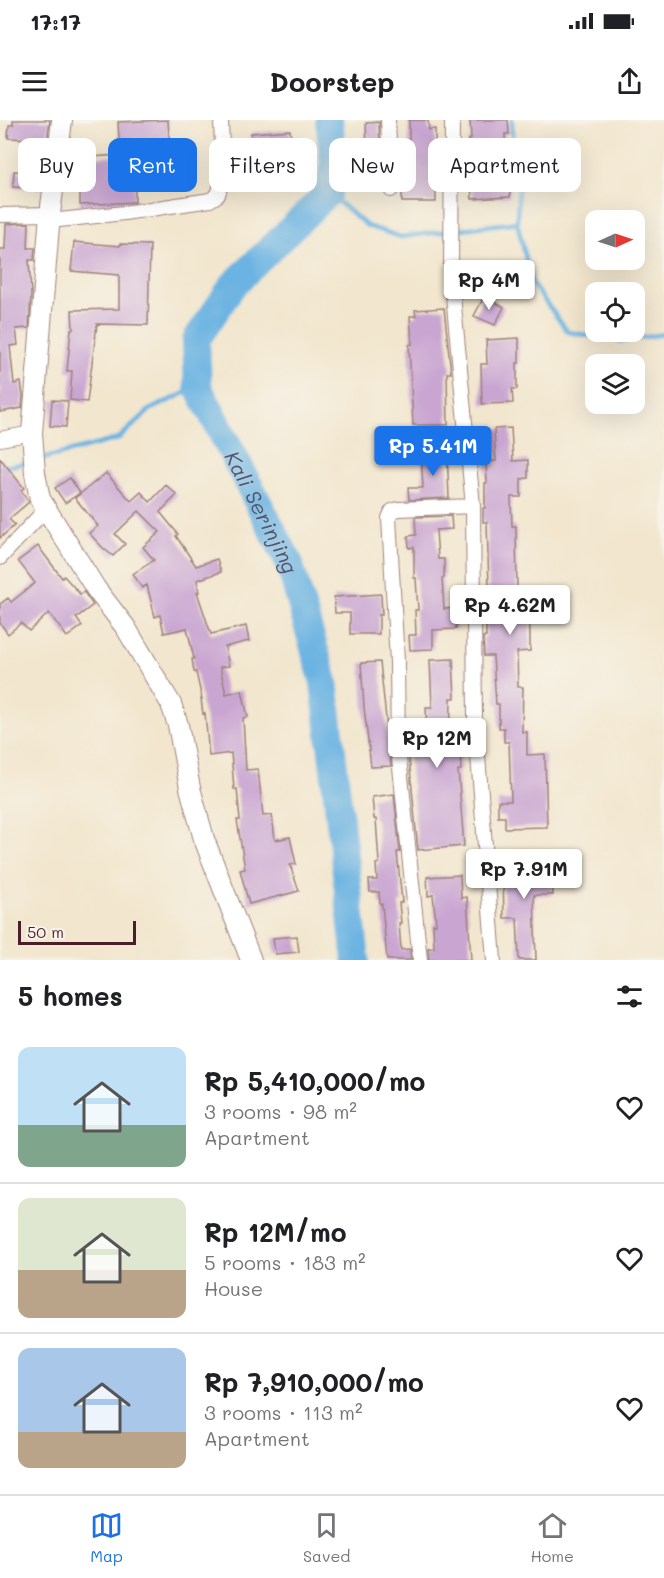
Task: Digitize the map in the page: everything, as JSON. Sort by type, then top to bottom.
[{"type":"main road","points":[[62,120],[50,218],[32,439],[40,499],[96,589],[126,628],[171,704],[178,725],[190,788],[204,840],[251,960]]},
{"type":"street","points":[[0,215],[50,218],[124,213],[210,200],[218,195],[223,177],[221,120]]},
{"type":"street","points":[[388,120],[389,138]]},
{"type":"street","points":[[452,120],[451,274],[473,506],[474,718],[494,960]]},
{"type":"street","points":[[0,439],[32,439]]},
{"type":"street","points":[[420,960],[398,748],[397,662],[389,518],[392,511],[399,509],[473,506]]},
{"type":"street","points":[[0,558],[46,509]]},
{"type":"building","points":[[13,120],[50,120],[47,138],[8,138],[9,125],[13,125]]},
{"type":"building","points":[[168,120],[169,138],[119,138],[118,122]]},
{"type":"building","points":[[409,120],[428,120],[429,130],[435,129],[435,138],[428,138],[428,192],[436,192],[436,202],[402,202],[402,192],[416,192],[416,138],[409,138]]},
{"type":"building","points":[[470,120],[508,120],[509,134],[505,134],[505,138],[471,138]]},
{"type":"building","points":[[379,122],[380,138],[367,138],[366,123]]},
{"type":"building","points":[[290,130],[291,138],[251,138],[251,133]]},
{"type":"building","points":[[108,156],[108,192],[135,192],[135,202],[80,205],[80,192],[96,192],[96,157]]},
{"type":"building","points":[[14,171],[18,171],[18,187],[13,187]]},
{"type":"building","points":[[472,192],[510,192],[510,197],[472,199]]},
{"type":"building","points":[[29,223],[28,248],[35,248],[34,260],[29,260],[31,294],[29,328],[16,329],[18,345],[10,346],[14,384],[21,382],[22,408],[0,412],[0,249],[5,249],[6,224]]},
{"type":"building","points":[[74,242],[120,246],[120,244],[150,245],[148,325],[97,324],[87,402],[70,400],[72,371],[67,371],[71,329],[73,329],[72,310],[119,309],[119,275],[71,271]]},
{"type":"building","points":[[484,297],[504,307],[495,325],[474,316]]},
{"type":"building","points":[[444,308],[451,373],[447,373],[448,425],[413,425],[410,316],[416,316],[415,310]]},
{"type":"building","points":[[519,338],[517,389],[512,389],[513,403],[482,404],[481,364],[487,364],[486,340]]},
{"type":"building","points":[[52,400],[68,401],[66,427],[50,426]]},
{"type":"building","points":[[511,428],[513,461],[528,460],[528,478],[521,479],[521,497],[511,497],[512,526],[516,526],[517,588],[520,588],[520,609],[529,609],[530,651],[517,652],[518,687],[523,687],[522,732],[527,732],[527,755],[545,754],[547,827],[505,828],[505,817],[498,817],[498,801],[511,801],[509,742],[504,742],[504,728],[499,728],[499,704],[496,704],[493,656],[484,656],[486,588],[489,588],[487,522],[483,522],[483,508],[485,508],[485,483],[487,483],[486,462],[496,461],[494,429]]},
{"type":"building","points":[[447,450],[449,498],[409,500],[408,488],[423,488],[421,451]]},
{"type":"building","points":[[0,458],[24,488],[21,490],[29,502],[9,519],[15,525],[0,538]]},
{"type":"building","points":[[106,473],[131,501],[141,492],[150,502],[166,485],[177,495],[160,512],[178,534],[176,536],[196,566],[217,559],[221,572],[197,580],[199,592],[197,592],[211,634],[246,626],[249,641],[225,647],[229,666],[220,667],[226,694],[242,690],[248,717],[243,718],[246,770],[258,769],[263,816],[272,815],[275,840],[290,837],[296,864],[290,865],[299,891],[249,904],[240,870],[245,869],[237,820],[240,820],[237,789],[234,789],[231,753],[209,756],[205,713],[203,714],[202,699],[196,672],[194,672],[192,659],[194,659],[187,628],[164,633],[160,615],[155,617],[147,585],[142,588],[133,574],[154,560],[143,547],[160,532],[139,511],[115,534],[125,544],[113,556],[89,533],[98,526],[75,498]]},
{"type":"building","points":[[70,478],[80,493],[65,503],[55,488]]},
{"type":"building","points":[[451,516],[452,529],[436,530],[438,559],[444,559],[444,578],[442,578],[444,609],[455,608],[456,629],[433,630],[433,649],[410,650],[409,635],[416,635],[415,610],[418,610],[416,578],[414,578],[414,547],[409,548],[408,536],[416,535],[415,517]]},
{"type":"building","points":[[38,546],[62,578],[64,576],[80,594],[84,592],[93,605],[76,618],[82,626],[67,637],[49,613],[29,631],[21,623],[8,634],[0,623],[0,604],[8,598],[11,602],[35,583],[18,561]]},
{"type":"building","points":[[381,594],[382,615],[379,615],[379,634],[350,634],[350,613],[335,613],[334,597]]},
{"type":"building","points":[[453,659],[455,698],[451,698],[450,753],[460,753],[461,770],[458,770],[464,846],[418,850],[407,738],[427,737],[426,707],[432,707],[430,660]]},
{"type":"building","points":[[380,662],[391,766],[371,767],[361,663]]},
{"type":"building","points":[[394,794],[400,852],[397,852],[402,902],[399,903],[401,950],[410,949],[411,960],[387,960],[379,892],[370,892],[369,880],[377,880],[376,864],[379,863],[372,797]]},
{"type":"building","points":[[505,857],[534,857],[534,875],[552,875],[553,895],[534,895],[536,960],[519,960],[517,918],[504,918]]},
{"type":"building","points":[[460,875],[461,898],[467,897],[471,960],[429,960],[428,948],[434,948],[433,924],[436,924],[433,895],[428,896],[427,877]]},
{"type":"building","points":[[297,936],[299,952],[275,954],[273,938]]},
{"type":"waterway","name":"Kali Serinjing","points":[[329,120],[334,162],[328,193],[233,285],[196,340],[198,387],[289,562],[324,682],[356,960]]},
{"type":"waterway","points":[[512,120],[512,150],[519,173],[517,222]]},
{"type":"waterway","points":[[328,193],[367,226],[401,237],[517,222],[532,284],[568,332],[621,341],[664,334]]},
{"type":"waterway","points":[[38,460],[118,439],[151,409],[198,387]]},
{"type":"waterway","points":[[0,468],[30,462]]}]
